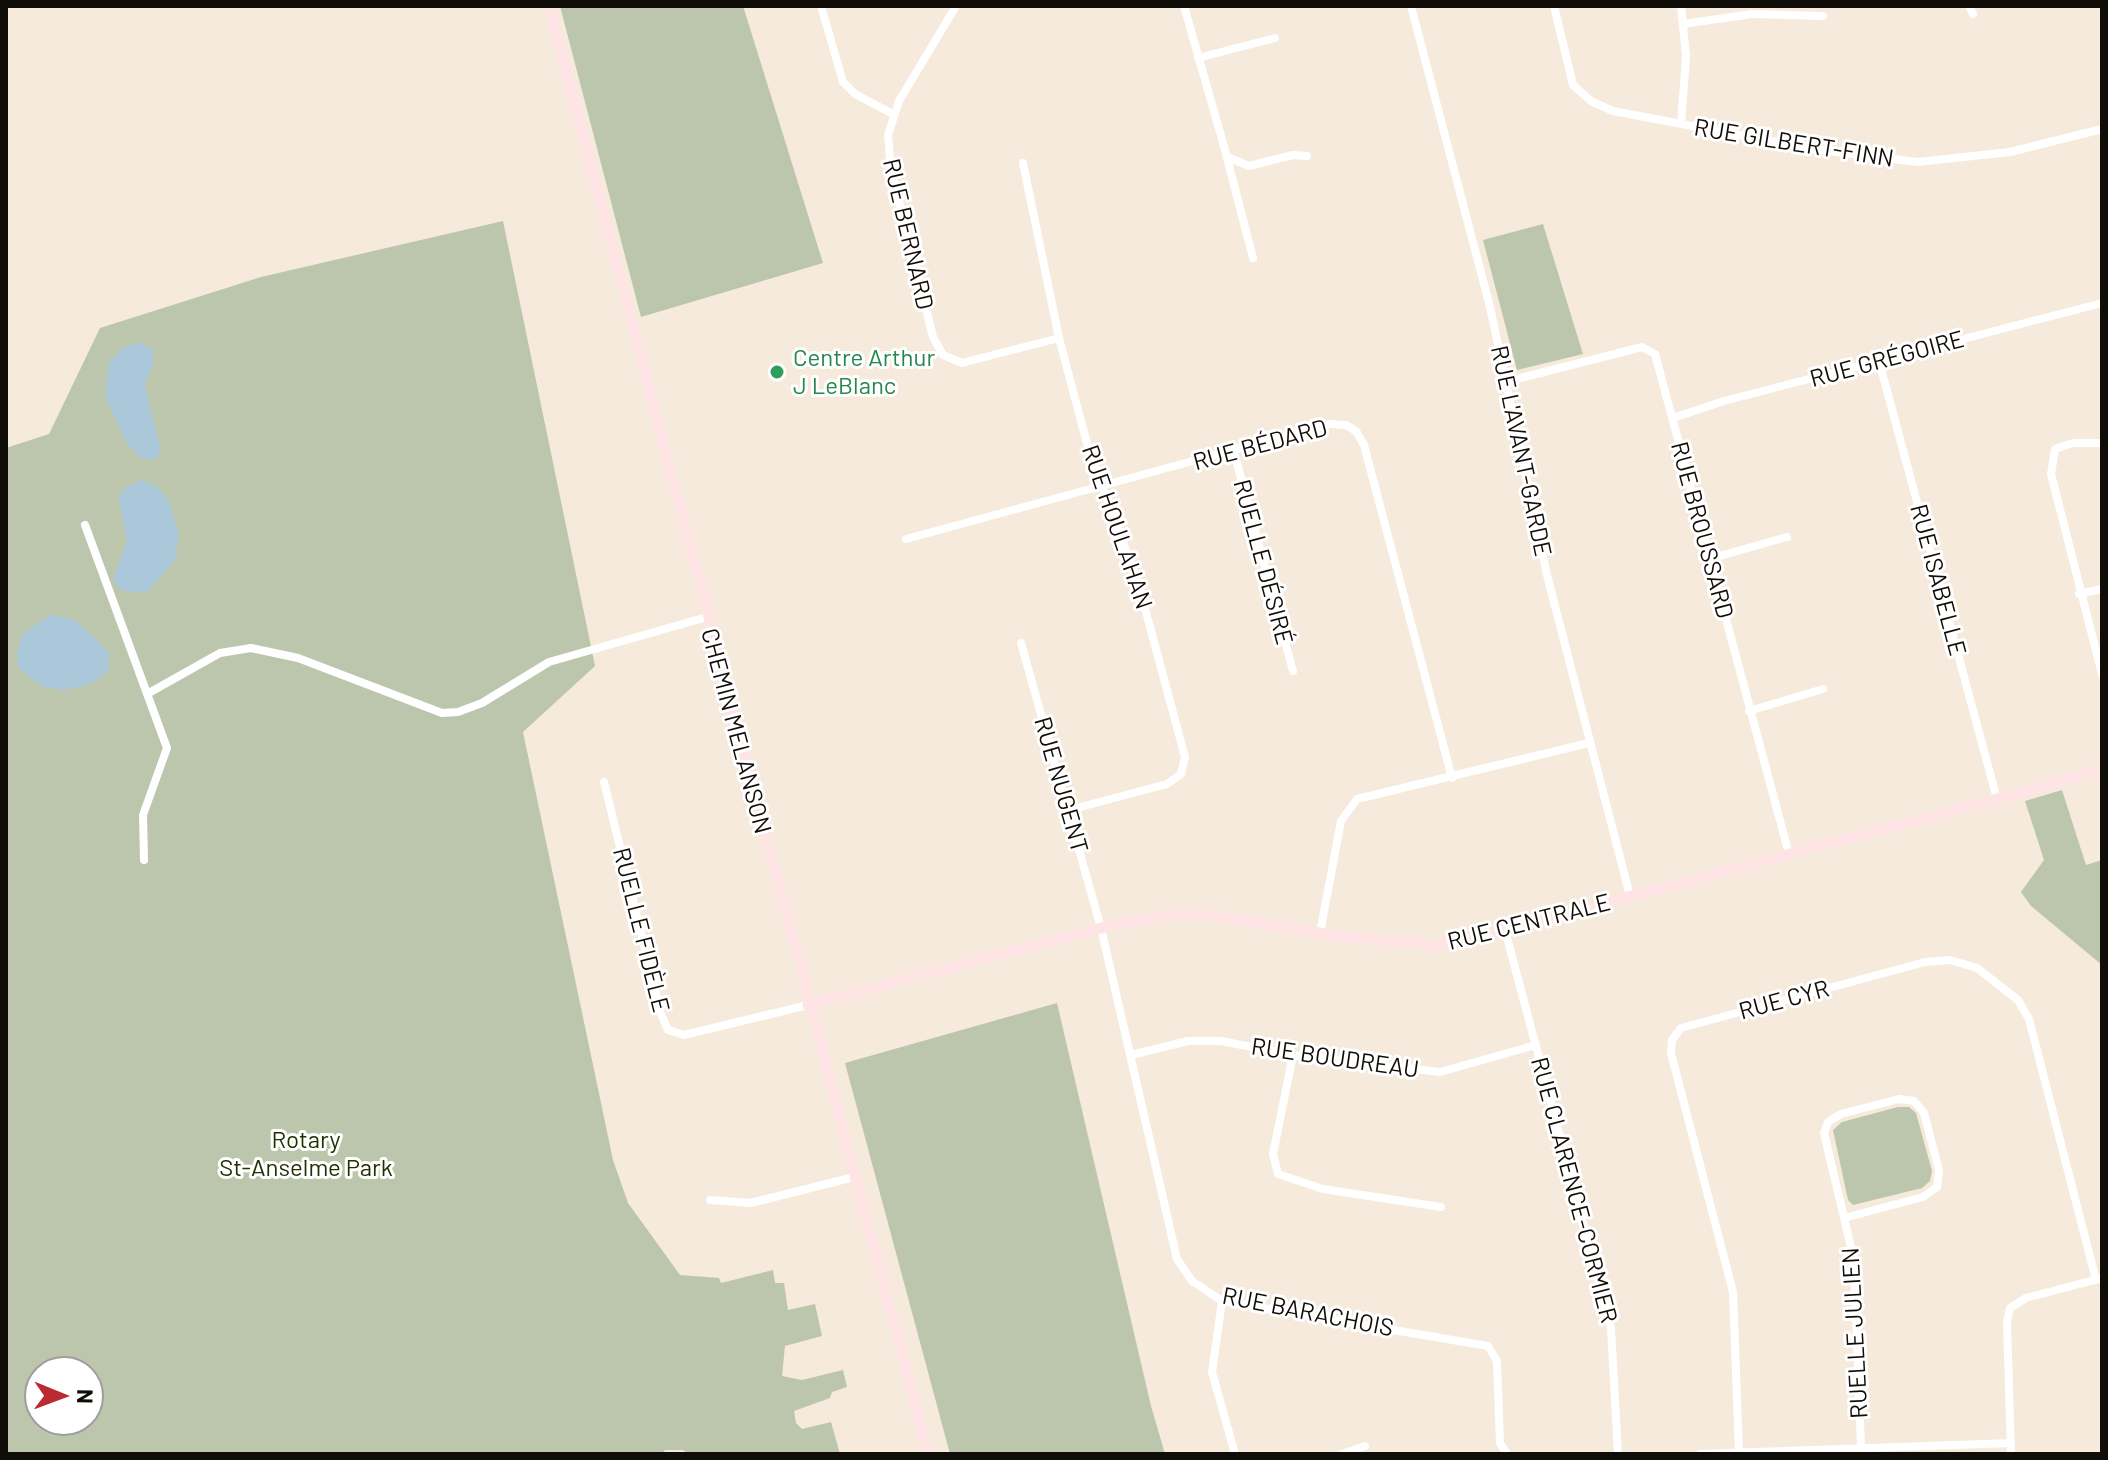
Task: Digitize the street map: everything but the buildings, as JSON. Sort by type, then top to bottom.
[{"type":"street","name":"CHEMIN MELANSON","points":[[549,6],[928,1454]]},
{"type":"street","points":[[821,6],[843,82],[855,94],[893,114]]},
{"type":"street","name":"RUE BERNARD","points":[[956,6],[893,114],[887,144],[937,349],[951,361],[962,363],[1059,338]]},
{"type":"street","points":[[1184,6],[1253,258]]},
{"type":"street","name":"RUE L'AVANT-GARDE","points":[[1411,6],[1509,381],[1547,575],[1630,896]]},
{"type":"street","name":"RUE GILBERT-FINN","points":[[1554,6],[1573,85],[1591,101],[1613,111],[1814,149],[1918,162],[2010,152],[2102,129]]},
{"type":"street","points":[[1681,6],[1686,91],[1681,124]]},
{"type":"street","points":[[1683,24],[1752,14],[1823,16]]},
{"type":"street","points":[[1198,58],[1275,38]]},
{"type":"street","points":[[1227,157],[1249,166],[1293,155],[1307,156]]},
{"type":"street","name":"RUE HOULAHAN","points":[[1023,163],[1059,338],[1101,487],[1139,586],[1182,743],[1184,768],[1167,784],[1069,810]]},
{"type":"street","name":"RUE GRÉGOIRE","points":[[1673,418],[2102,303]]},
{"type":"street","name":"RUE BROUSSARD","points":[[1509,381],[1645,347],[1657,358],[1789,854]]},
{"type":"street","name":"RUE ISABELLE","points":[[1879,361],[1997,799]]},
{"type":"street","name":"RUE BÉDARD","points":[[906,539],[1329,424],[1346,425],[1356,431],[1364,445],[1452,778]]},
{"type":"street","points":[[2102,443],[2073,443],[2055,449],[2051,474],[2079,594],[2102,674]]},
{"type":"street","name":"RUELLE DÉSIRÉ","points":[[1234,452],[1293,671]]},
{"type":"street","points":[[85,525],[167,748],[143,815],[144,860]]},
{"type":"street","points":[[1709,559],[1787,537]]},
{"type":"street","points":[[2079,594],[2102,589]]},
{"type":"street","points":[[147,694],[220,653],[251,648],[309,662],[442,713],[458,712],[482,703],[549,662],[707,617]]},
{"type":"street","name":"RUE NUGENT","points":[[1021,643],[1101,928]]},
{"type":"street","points":[[1749,711],[1823,689]]},
{"type":"street","points":[[1320,933],[1341,821],[1357,799],[1589,743]]},
{"type":"street","name":"RUE CENTRALE","points":[[808,1005],[1101,928],[1167,915],[1217,916],[1320,933],[1437,945],[1505,930],[1997,799],[2102,768]]},
{"type":"street","name":"RUELLE FIDÈLE","points":[[604,782],[661,1014],[668,1030],[684,1035],[808,1005]]},
{"type":"street","name":"RUE BARACHOIS","points":[[1101,928],[1177,1259],[1192,1281],[1222,1301],[1488,1346],[1497,1361],[1500,1443],[1507,1454]]},
{"type":"street","name":"RUE CLARENCE-CORMIER","points":[[1505,930],[1612,1336],[1618,1454]]},
{"type":"street","name":"RUE CYR","points":[[1739,1453],[1733,1292],[1671,1053],[1674,1036],[1683,1027],[1925,962],[1950,960],[1977,968],[2018,1000],[2029,1019],[2099,1279]]},
{"type":"street","name":"RUE BOUDREAU","points":[[1131,1055],[1188,1041],[1221,1041],[1293,1055],[1440,1072],[1536,1045]]},
{"type":"street","points":[[1293,1055],[1273,1154],[1278,1174],[1323,1189],[1441,1207]]},
{"type":"street","name":"RUELLE JULIEN","points":[[1844,1218],[1923,1197],[1937,1187],[1940,1174],[1924,1113],[1914,1101],[1899,1099],[1841,1114],[1826,1125],[1824,1141],[1856,1281],[1861,1448]]},
{"type":"street","points":[[710,1200],[751,1203],[854,1177]]},
{"type":"street","points":[[2011,1454],[2007,1322],[2010,1308],[2026,1298],[2099,1279]]},
{"type":"street","points":[[1222,1301],[1212,1372],[1235,1454]]},
{"type":"street","points":[[1700,1454],[2011,1443]]},
{"type":"street","points":[[1342,1454],[1365,1446]]},
{"type":"green space","points":[[560,6],[743,6],[823,263],[641,317]]},
{"type":"green space","name":"Rotary St-Anselme Park","points":[[503,221],[595,666],[523,732],[613,1160],[628,1203],[680,1275],[719,1278],[721,1283],[773,1270],[775,1283],[784,1283],[788,1310],[815,1304],[822,1336],[785,1346],[782,1376],[802,1380],[843,1370],[847,1387],[832,1392],[830,1398],[794,1411],[796,1423],[802,1429],[831,1422],[840,1454],[688,1454],[683,1450],[665,1450],[662,1454],[6,1454],[6,448],[49,434],[100,328],[261,277]]},
{"type":"green space","points":[[1543,224],[1583,354],[1517,370],[1483,240]]},
{"type":"green space","points":[[2062,790],[2086,865],[2102,860],[2102,965],[2031,906],[2021,892],[2044,860],[2025,801]]},
{"type":"green space","points":[[1057,1003],[1151,1406],[1165,1454],[950,1454],[845,1063]]},
{"type":"green space","points":[[1898,1107],[1909,1107],[1916,1113],[1932,1171],[1930,1181],[1922,1188],[1853,1205],[1848,1200],[1833,1130],[1842,1122]]},
{"type":"water","points":[[140,342],[153,350],[153,363],[145,385],[161,452],[153,461],[140,457],[128,445],[105,397],[109,363],[122,348]]},
{"type":"water","points":[[143,480],[157,487],[169,501],[179,533],[175,560],[146,593],[120,590],[113,580],[127,540],[118,497],[126,487]]},
{"type":"water","points":[[50,615],[75,620],[109,652],[109,668],[102,677],[87,685],[63,690],[42,687],[18,667],[17,651],[23,634]]},
{"type":"place","name":"Centre Arthur J LeBlanc","points":[[777,372]]}]
